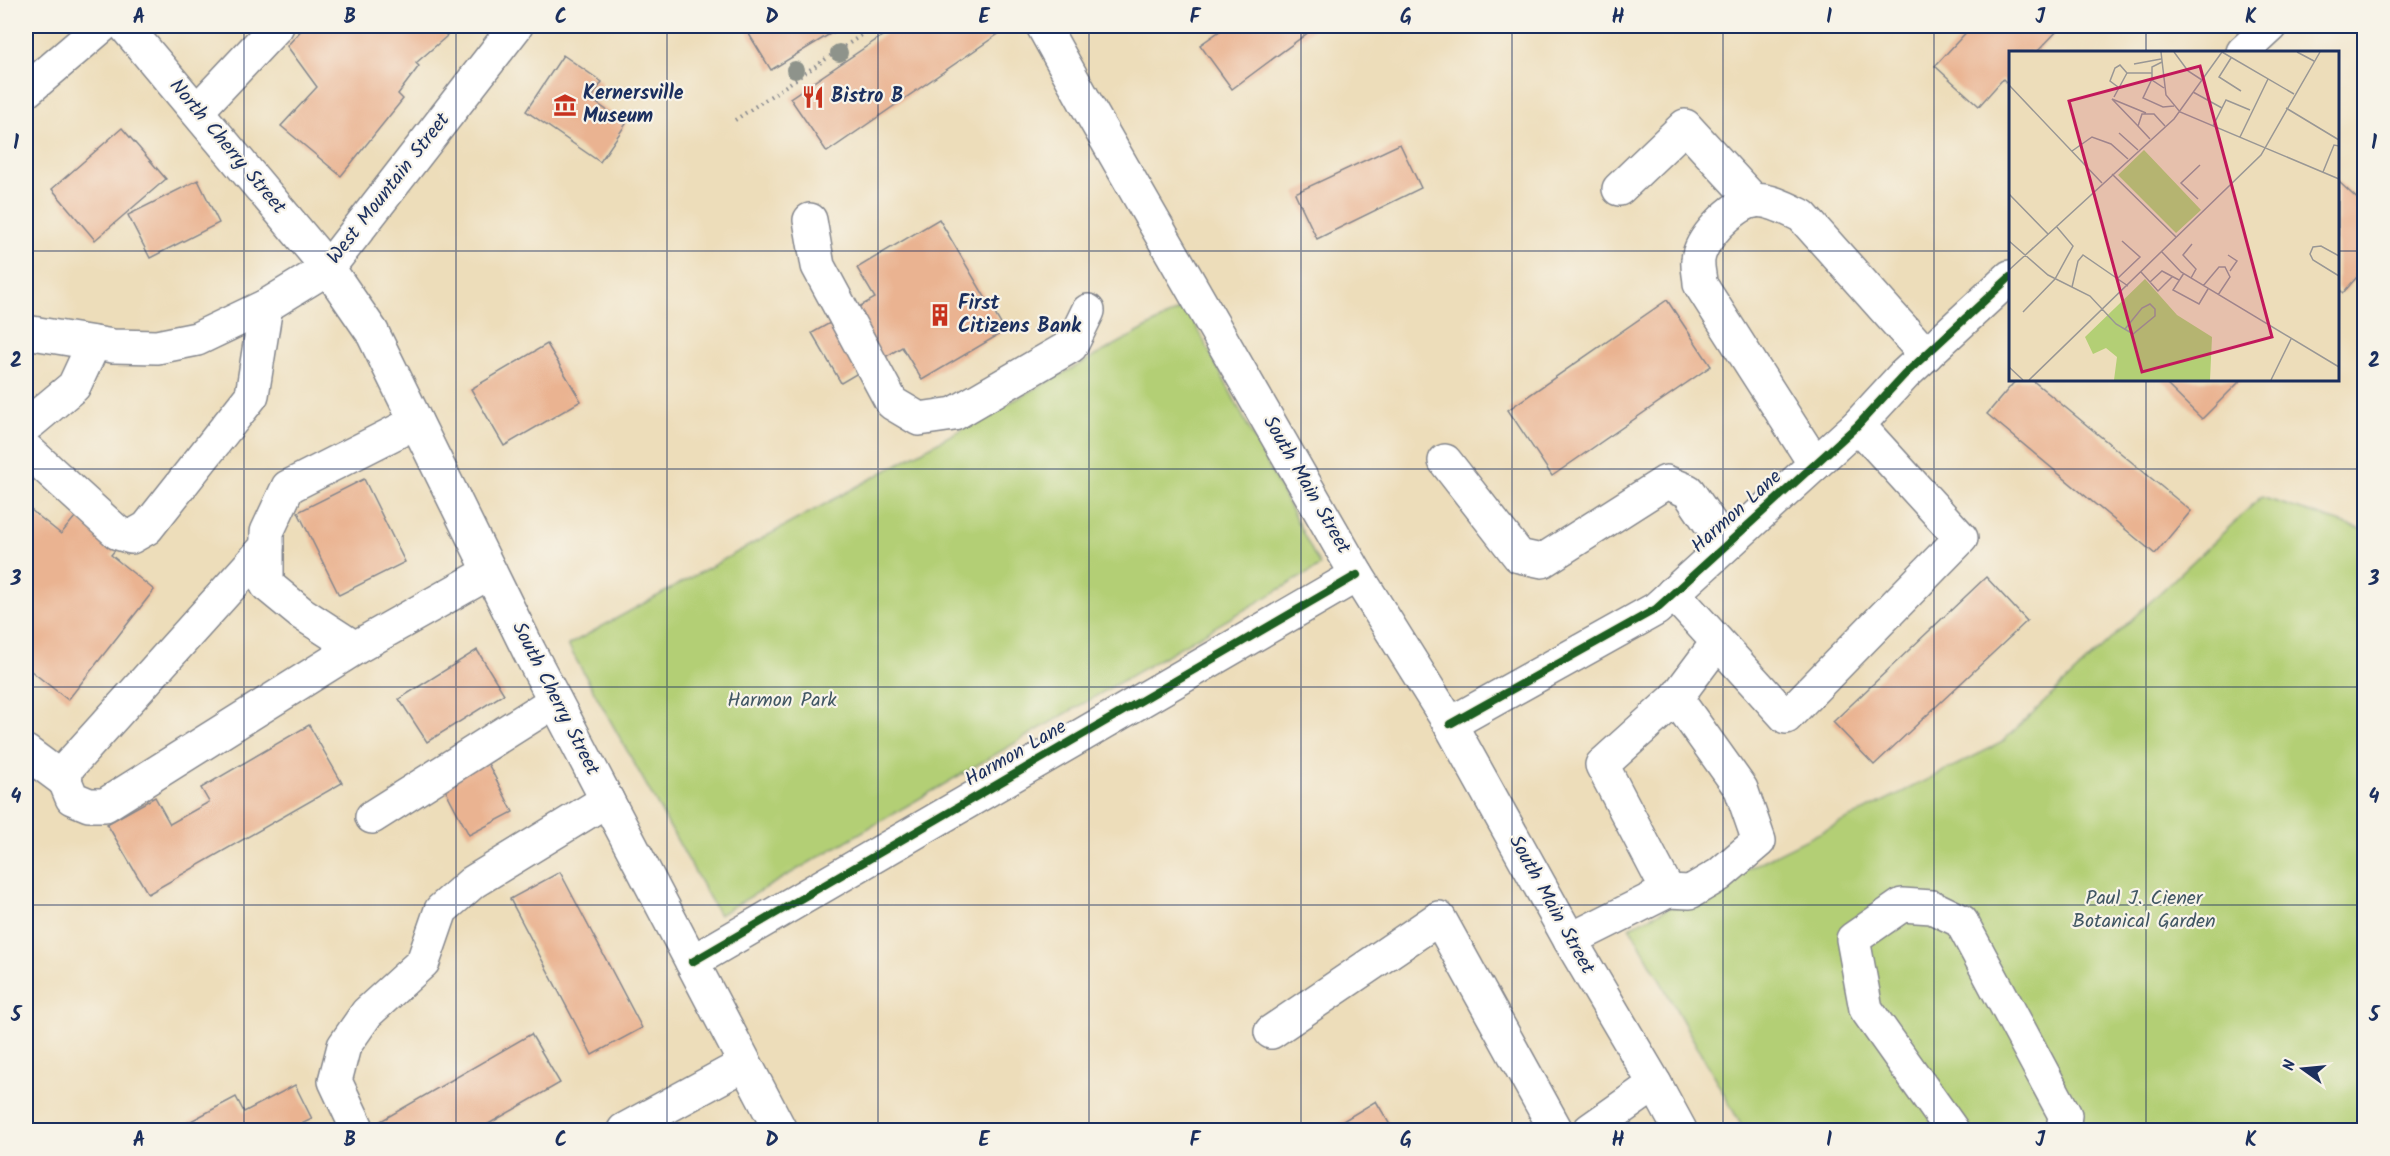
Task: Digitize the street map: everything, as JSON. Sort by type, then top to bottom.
[{"type":"main road","points":[[26,91],[102,26]]},
{"type":"main road","name":"North Cherry Street","points":[[125,26],[328,268]]},
{"type":"main road","points":[[197,111],[277,26]]},
{"type":"main road","name":"West Mountain Street","points":[[26,332],[113,346],[157,347],[197,339],[266,306],[328,268],[516,26]]},
{"type":"main road","name":"South Main Street","points":[[1043,26],[1357,575],[1450,724],[1680,1131]]},
{"type":"main road","points":[[2244,51],[2271,26]]},
{"type":"main road","points":[[1619,189],[1685,126],[1754,201]]},
{"type":"main road","points":[[1815,464],[1700,284],[1698,259],[1707,237],[1733,212],[1754,201],[1779,205],[1802,216],[1926,355]]},
{"type":"main road","points":[[810,220],[818,266],[892,403],[919,419],[954,414],[1071,346],[1089,311]]},
{"type":"main road","name":"South Cherry Street","points":[[328,268],[372,332],[555,701],[780,1131]]},
{"type":"main road","name":"Harmon Lane","points":[[1450,724],[1656,609],[1858,425],[1904,375],[2009,279]]},
{"type":"main road","points":[[26,449],[118,533],[131,537],[147,528],[252,394],[266,306]]},
{"type":"main road","points":[[26,423],[31,423],[74,386],[94,343]]},
{"type":"main road","points":[[355,648],[301,613],[267,585],[267,532],[288,487],[416,422]]},
{"type":"main road","points":[[1673,593],[1786,717],[1961,538],[1858,425]]},
{"type":"main road","points":[[1445,461],[1519,556],[1542,561],[1666,482],[1688,491],[1725,545]]},
{"type":"main road","points":[[65,781],[67,768],[75,757],[267,546]]},
{"type":"main road","points":[[26,752],[65,781],[72,798],[89,805],[105,805],[355,648],[490,572]]},
{"type":"main road","name":"Harmon Lane","points":[[692,962],[1357,575]]},
{"type":"main road","points":[[1668,891],[1602,765],[1676,698],[1717,643]]},
{"type":"main road","points":[[1570,940],[1668,891],[1690,892],[1719,875],[1759,841],[1741,789],[1676,698]]},
{"type":"main road","points":[[372,817],[555,701]]},
{"type":"main road","points":[[358,1131],[335,1081],[344,1046],[367,1013],[423,962],[441,910],[473,882],[607,800]]},
{"type":"main road","points":[[1952,1131],[1866,1009],[1853,939],[1902,905],[1932,907],[1961,921],[2065,1115],[2063,1131]]},
{"type":"main road","points":[[1271,1032],[1439,918],[1556,1131]]},
{"type":"main road","points":[[624,1131],[745,1064]]},
{"type":"main road","points":[[1590,1131],[1655,1084]]},
{"type":"path","points":[[735,120],[875,26]]},
{"type":"green space","name":"Harmon Park","points":[[1186,306],[1320,566],[719,915],[568,645]]},
{"type":"green space","name":"Paul J. Ciener Botanical Garden","points":[[2261,497],[2364,530],[2364,1130],[1744,1130],[1630,927],[2001,743]]},
{"type":"building","points":[[305,26],[438,26],[447,36],[416,63],[419,66],[398,94],[403,99],[341,176],[281,126],[317,87],[287,46]]},
{"type":"building","points":[[744,26],[825,26],[830,34],[771,70]]},
{"type":"building","points":[[829,26],[845,26],[833,33]]},
{"type":"building","points":[[897,26],[1001,26],[1004,30],[827,152],[790,98]]},
{"type":"building","points":[[1227,26],[1317,26],[1232,89],[1200,45]]},
{"type":"building","points":[[1972,26],[2062,26],[2038,51],[2009,51],[2009,85],[2003,79],[1979,106],[1935,66]]},
{"type":"building","name":"Kernersville Museum","points":[[563,55],[602,82],[591,99],[626,124],[600,162],[526,111]]},
{"type":"building","points":[[122,128],[166,179],[95,240],[52,189]]},
{"type":"building","points":[[1400,144],[1421,188],[1317,239],[1295,193]]},
{"type":"building","points":[[198,180],[219,223],[150,258],[128,215]]},
{"type":"building","points":[[2339,182],[2364,205],[2364,269],[2343,293],[2339,289]]},
{"type":"building","name":"First Citizens Bank","points":[[939,219],[1005,331],[922,380],[902,347],[841,383],[812,333],[875,298],[857,268]]},
{"type":"building","points":[[1667,300],[1711,366],[1552,476],[1508,410]]},
{"type":"building","points":[[547,344],[581,401],[504,446],[471,389]]},
{"type":"building","points":[[2015,381],[2033,381],[2191,511],[2155,554],[1987,414]]},
{"type":"building","points":[[2163,381],[2240,381],[2202,419]]},
{"type":"building","points":[[364,479],[405,562],[339,595],[298,512]]},
{"type":"building","points":[[26,506],[61,534],[75,517],[116,549],[111,555],[154,590],[68,700],[26,667]]},
{"type":"building","points":[[1986,577],[2027,621],[1874,765],[1833,722]]},
{"type":"building","points":[[477,650],[504,694],[427,742],[399,699]]},
{"type":"building","points":[[309,725],[342,783],[148,894],[107,824],[155,797],[170,824],[209,802],[201,788]]},
{"type":"building","points":[[483,754],[513,812],[469,835],[439,778]]},
{"type":"building","points":[[560,872],[642,1028],[592,1055],[510,899]]},
{"type":"building","points":[[531,1034],[560,1083],[478,1130],[384,1130],[379,1122]]},
{"type":"building","points":[[295,1085],[312,1119],[289,1130],[174,1130],[236,1097],[244,1112]]},
{"type":"building","points":[[1376,1101],[1393,1130],[1328,1130]]},
{"type":"cycle path","points":[[1450,724],[1656,609],[1858,425],[1904,375],[2009,278]]},
{"type":"cycle path","points":[[692,962],[1357,575]]},
{"type":"place","name":"Bistro B","points":[[813,97]]},
{"type":"place","name":"Kernersville Museum","points":[[565,105]]},
{"type":"place","name":"First Citizens Bank","points":[[940,315]]}]
